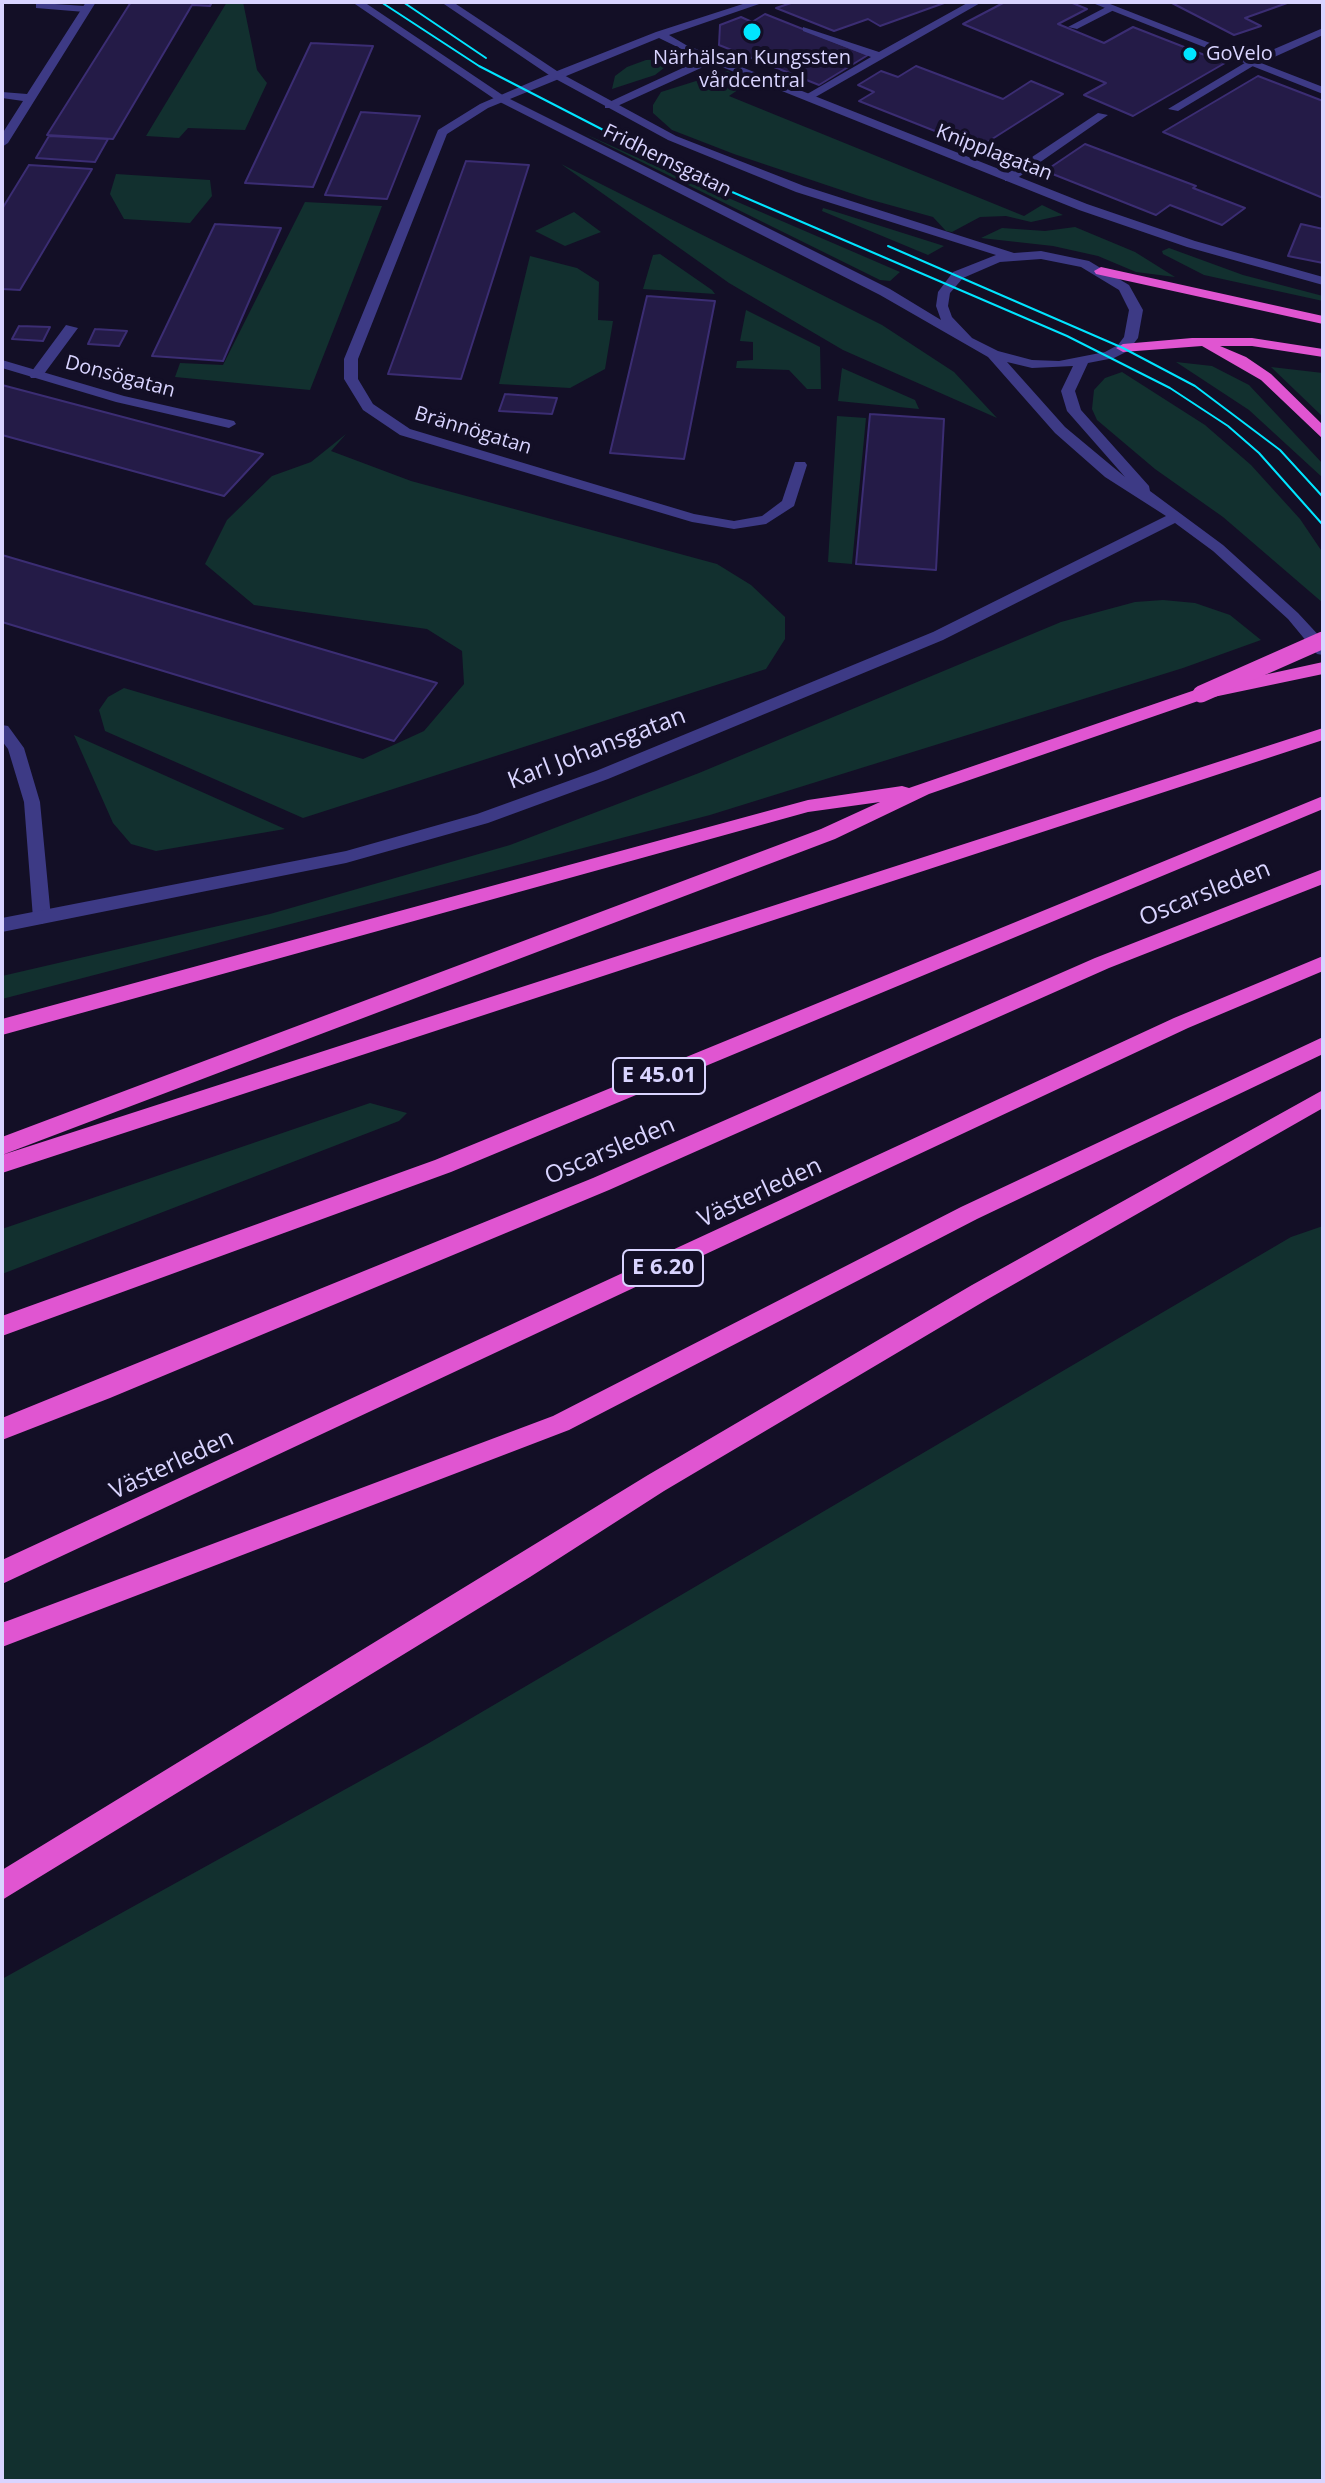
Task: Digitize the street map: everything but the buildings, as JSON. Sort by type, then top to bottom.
[{"type":"highway","points":[[1101,271],[1323,320]]},
{"type":"highway","points":[[1123,348],[1192,342],[1252,342],[1323,353]]},
{"type":"highway","points":[[1192,342],[1241,360],[1266,377],[1323,434]]},
{"type":"highway","points":[[2,1146],[828,834],[923,789],[1201,694],[1323,640]]},
{"type":"highway","points":[[1201,694],[1323,668]]},
{"type":"highway","points":[[2,1164],[1323,734]]},
{"type":"highway","points":[[2,1027],[808,806],[923,789]]},
{"type":"highway","name":"Oscarsleden","points":[[2,1326],[443,1166],[1316,805]]},
{"type":"highway","name":"Oscarsleden","points":[[2,1429],[102,1391],[601,1184],[1102,963],[1323,876]]},
{"type":"highway","name":"Västerleden","points":[[2,1572],[1181,1023],[1323,963]]},
{"type":"highway","points":[[2,1635],[561,1423],[969,1213],[1323,1045]]},
{"type":"highway","points":[[2,1886],[669,1475],[980,1292],[1323,1098]]},
{"type":"street","name":"Fridhemsgatan","points":[[357,2],[500,98],[885,292],[993,354],[1032,364],[1081,363],[1123,348],[1131,338],[1136,310],[1124,288],[1101,271],[1066,258],[1013,256],[800,189],[672,138],[556,75],[446,2]]},
{"type":"street","name":"Brännögatan","points":[[760,2],[660,34],[556,75],[500,98],[442,132],[351,359],[351,379],[368,407],[405,432],[692,518],[734,525],[766,520],[789,503],[800,465]]},
{"type":"street","points":[[808,97],[977,2]]},
{"type":"street","points":[[1095,2],[1323,91]]},
{"type":"street","points":[[40,6],[88,6]]},
{"type":"street","points":[[2,143],[88,6]]},
{"type":"street","points":[[1073,27],[1110,8]]},
{"type":"street","points":[[807,29],[881,57]]},
{"type":"street","points":[[1174,109],[1252,63],[1323,31]]},
{"type":"street","name":"Knipplagatan","points":[[660,34],[1009,178],[1191,244],[1323,281]]},
{"type":"street","points":[[609,106],[713,58]]},
{"type":"street","points":[[2,95],[29,98]]},
{"type":"street","points":[[1009,178],[1102,115]]},
{"type":"street","name":"Fridhemsgatan","points":[[967,341],[946,318],[942,306],[944,292],[958,275],[973,267],[1013,256]]},
{"type":"street","points":[[36,375],[71,328]]},
{"type":"street","points":[[993,354],[1060,430],[1110,474],[1152,498],[1218,548],[1293,616],[1323,650]]},
{"type":"street","points":[[1081,363],[1068,391],[1074,411],[1080,422],[1125,464],[1152,498]]},
{"type":"street","name":"Donsögatan","points":[[2,364],[229,424]]},
{"type":"street","name":"Karl Johansgatan","points":[[2,925],[346,857],[482,819],[602,775],[938,636],[1175,517]]},
{"type":"street","points":[[2,730],[16,748],[32,802],[42,918]]},
{"type":"green space","points":[[227,2],[243,2],[257,70],[267,83],[245,130],[188,128],[179,138],[146,136]]},
{"type":"green space","points":[[668,59],[669,64],[655,75],[612,89],[615,76],[627,67],[646,60]]},
{"type":"green space","points":[[728,71],[748,83],[729,96],[1024,216],[1042,205],[1063,215],[1031,222],[1006,216],[980,217],[952,232],[946,231],[933,217],[868,199],[672,130],[653,113],[653,105],[661,92]]},
{"type":"green space","points":[[583,133],[900,272],[890,281],[880,280]]},
{"type":"green space","points":[[561,164],[882,325],[954,372],[997,418],[843,350],[729,283]]},
{"type":"green space","points":[[116,174],[210,180],[212,196],[190,223],[124,219],[110,194]]},
{"type":"green space","points":[[305,202],[382,206],[310,390],[175,377],[180,363],[223,365]]},
{"type":"green space","points":[[823,208],[944,246],[928,255],[822,211]]},
{"type":"green space","points":[[574,212],[601,232],[565,246],[535,231]]},
{"type":"green space","points":[[1075,227],[1135,252],[1175,277],[1136,272],[1098,256],[1053,246],[981,238],[1002,228],[1045,231]]},
{"type":"green space","points":[[1169,248],[1243,275],[1323,296],[1323,301],[1204,275],[1163,254],[1162,251]]},
{"type":"green space","points":[[660,254],[715,294],[643,289],[653,255]]},
{"type":"green space","points":[[530,256],[577,268],[599,282],[598,320],[613,321],[605,369],[570,388],[499,384]]},
{"type":"green space","points":[[746,310],[820,347],[821,389],[807,389],[789,370],[736,368],[737,361],[753,360],[753,342],[740,341]]},
{"type":"green space","points":[[1176,362],[1212,366],[1249,385],[1323,464],[1323,478],[1249,410]]},
{"type":"green space","points":[[1271,367],[1323,373],[1323,417]]},
{"type":"green space","points":[[842,368],[915,400],[919,409],[838,401]]},
{"type":"green space","points":[[1122,372],[1205,425],[1251,465],[1300,519],[1323,553],[1323,603],[1223,517],[1155,469],[1097,420],[1092,409],[1094,390],[1105,378]]},
{"type":"green space","points":[[837,416],[866,418],[852,564],[828,562]]},
{"type":"green space","points":[[346,434],[331,451],[411,481],[717,564],[751,585],[785,617],[785,639],[766,669],[303,818],[105,731],[99,710],[108,697],[124,688],[363,759],[424,731],[464,684],[462,651],[427,629],[254,605],[205,564],[227,520],[272,476],[311,462]]},
{"type":"green space","points":[[1163,600],[1195,603],[1230,615],[1261,640],[1183,668],[710,815],[2,999],[2,976],[270,914],[510,845],[699,773],[1061,622],[1135,602]]},
{"type":"green space","points":[[74,735],[285,829],[156,851],[131,844],[113,823]]},
{"type":"green space","points":[[370,1103],[407,1113],[399,1121],[2,1274],[2,1229]]},
{"type":"green space","points":[[1323,1226],[1323,2481],[2,2481],[2,1979],[429,1743],[1291,1237]]},
{"type":"tram line","points":[[381,2],[479,66],[681,170],[1067,336],[1170,388],[1228,426],[1259,453],[1323,525]]},
{"type":"tram line","points":[[403,2],[486,58]]},
{"type":"tram line","points":[[888,246],[1123,348],[1195,386],[1280,450],[1323,497]]},
{"type":"place","name":"Närhälsan Kungssten vårdcentral","points":[[752,32]]},
{"type":"place","name":"GoVelo","points":[[1190,54]]}]
